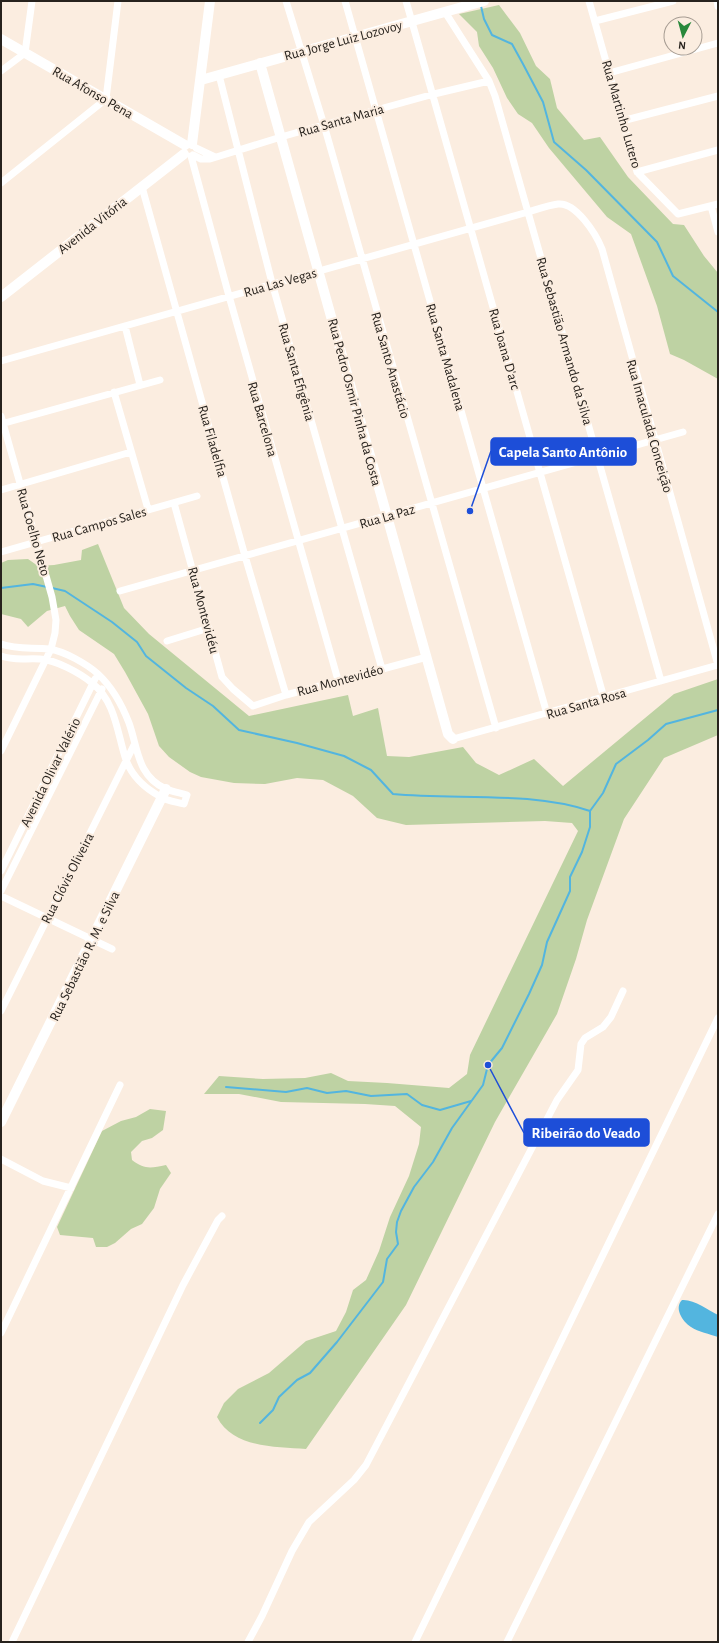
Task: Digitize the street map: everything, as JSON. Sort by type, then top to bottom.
[{"type":"street","points":[[1,71],[25,53],[32,1]]},
{"type":"street","points":[[1,183],[106,99],[118,1]]},
{"type":"street","points":[[190,150],[201,80],[210,1]]},
{"type":"street","name":"Rua Santo Anastácio","points":[[286,1],[324,125],[496,728]]},
{"type":"street","name":"Rua Santa Madalena","points":[[346,1],[547,714]]},
{"type":"street","name":"Rua Joana D'arc","points":[[406,1],[434,94],[604,698]]},
{"type":"street","name":"Rua Jorge Luiz Lozovoy","points":[[201,80],[484,1]]},
{"type":"street","name":"Rua Martinho Lutero","points":[[589,1],[636,172],[678,214],[715,205]]},
{"type":"street","points":[[595,21],[673,1]]},
{"type":"street","points":[[717,1],[718,6]]},
{"type":"street","name":"Rua Sebastião Armando da Silva","points":[[444,12],[489,81],[495,96],[661,681]]},
{"type":"street","name":"Rua Afonso Pena","points":[[1,39],[106,99],[190,150]]},
{"type":"street","points":[[609,73],[718,43]]},
{"type":"street","name":"Rua Pedro Osmir Pinha da Costa","points":[[260,63],[386,517],[448,734],[453,739]]},
{"type":"street","name":"Rua Santa Efigênia","points":[[219,75],[272,283],[382,668]]},
{"type":"street","name":"Rua Santa Maria","points":[[190,150],[215,157],[281,136],[434,94],[489,81]]},
{"type":"street","points":[[622,121],[718,96]]},
{"type":"street","name":"Avenida Vitória","points":[[1,297],[190,150]]},
{"type":"street","name":"Rua Barcelona","points":[[190,150],[228,296],[338,680]]},
{"type":"street","points":[[636,172],[718,150]]},
{"type":"street","name":"Rua Filadelfia","points":[[142,187],[245,556],[286,695]]},
{"type":"street","name":"Rua Las Vegas","points":[[1,361],[272,283],[559,204]]},
{"type":"street","name":"Rua Imaculada Conceição","points":[[559,204],[568,206],[576,211],[597,238],[602,248],[654,440],[718,665]]},
{"type":"street","points":[[715,205],[718,232]]},
{"type":"street","points":[[124,326],[140,385]]},
{"type":"street","points":[[2,421],[160,380]]},
{"type":"street","points":[[114,392],[148,510]]},
{"type":"street","name":"Rua Coelho Neto","points":[[2,421],[52,597],[56,620],[52,650]]},
{"type":"street","name":"Rua La Paz","points":[[120,591],[342,530],[598,455],[683,432]]},
{"type":"street","points":[[1,490],[131,452]]},
{"type":"street","name":"Rua Campos Sales","points":[[1,552],[197,496]]},
{"type":"street","name":"Rua Montevidéu","points":[[174,503],[194,570],[222,677],[233,689],[253,706]]},
{"type":"street","points":[[167,641],[209,628]]},
{"type":"street","points":[[1,644],[14,648],[52,650],[84,664],[98,674],[115,694],[125,713],[139,760],[145,772],[164,794]]},
{"type":"street","points":[[1,751],[52,650]]},
{"type":"street","points":[[1,656],[18,660],[46,660],[79,673],[93,683],[110,706],[117,724],[126,760],[134,775],[152,791],[164,794],[184,804],[187,795]]},
{"type":"street","name":"Rua Montevidéo","points":[[253,706],[338,680],[427,657]]},
{"type":"street","name":"Rua Santa Rosa","points":[[453,739],[547,714],[718,665]]},
{"type":"street","name":"Avenida Olivar Valério","points":[[1,871],[98,674]]},
{"type":"street","points":[[1,891],[106,682]]},
{"type":"street","name":"Rua Clóvis Oliveira","points":[[1,1011],[134,745]]},
{"type":"street","name":"Rua Sebastião R. M. e Silva","points":[[1,1122],[164,794]]},
{"type":"street","points":[[1,896],[112,949]]},
{"type":"street","points":[[248,1642],[262,1616],[292,1551],[309,1522],[354,1480],[366,1465],[557,1100],[578,1070],[581,1044],[585,1038],[602,1027],[611,1017],[623,991]]},
{"type":"street","points":[[415,1642],[718,1018]]},
{"type":"street","points":[[1,1333],[120,1085]]},
{"type":"street","points":[[1,1159],[43,1181],[71,1188]]},
{"type":"street","points":[[507,1642],[718,1214]]},
{"type":"street","points":[[12,1642],[183,1286],[218,1220],[222,1216]]},
{"type":"green space","points":[[499,5],[520,33],[536,66],[550,79],[557,108],[584,140],[600,137],[628,177],[673,224],[684,225],[704,256],[718,273],[718,379],[670,354],[657,306],[631,234],[607,217],[549,148],[532,123],[518,114],[507,98],[493,68],[479,46],[477,32],[459,14]]},
{"type":"green space","points":[[98,544],[124,608],[149,634],[249,716],[348,695],[353,716],[378,708],[387,756],[409,757],[463,747],[476,763],[499,775],[534,759],[563,786],[674,694],[718,679],[718,735],[664,758],[624,819],[587,920],[576,959],[557,1014],[495,1122],[406,1305],[306,1449],[282,1448],[256,1444],[244,1440],[233,1435],[224,1427],[217,1417],[224,1403],[238,1389],[269,1373],[306,1341],[336,1331],[346,1312],[353,1290],[366,1280],[379,1251],[390,1217],[409,1176],[419,1144],[421,1127],[395,1106],[281,1102],[239,1094],[204,1094],[219,1076],[263,1079],[305,1078],[331,1073],[348,1081],[449,1088],[467,1074],[470,1055],[578,831],[572,823],[545,821],[406,825],[377,818],[353,796],[323,780],[297,778],[265,784],[234,783],[201,777],[190,772],[169,757],[159,746],[148,714],[114,654],[79,630],[65,606],[47,611],[28,627],[21,619],[1,614],[1,563],[8,560],[28,559],[38,566],[54,565],[81,560],[82,550]]},
{"type":"green space","points":[[150,1109],[166,1111],[163,1130],[152,1138],[142,1141],[131,1152],[132,1160],[141,1165],[145,1167],[152,1167],[166,1165],[171,1173],[160,1189],[154,1208],[142,1224],[131,1229],[115,1243],[107,1247],[96,1247],[93,1238],[60,1235],[57,1227],[102,1131],[121,1121],[136,1117]]},
{"type":"water","points":[[682,1300],[696,1303],[718,1315],[718,1337],[691,1327],[682,1318],[679,1307]]},
{"type":"waterway","points":[[481,6],[484,19],[492,35],[512,44],[523,64],[543,102],[554,142],[586,170],[657,242],[673,276],[718,312]]},
{"type":"waterway","points":[[1,588],[33,584],[47,587]]},
{"type":"waterway","points":[[52,588],[65,591],[112,622],[137,642],[146,656],[186,688],[213,706],[239,730],[297,743],[344,756],[371,770],[393,794],[417,796],[518,798],[567,805],[590,811]]},
{"type":"waterway","points":[[260,1423],[273,1410],[279,1397],[297,1380],[310,1373],[337,1342],[383,1282],[387,1259],[398,1244],[396,1232],[397,1222],[401,1211],[414,1187],[433,1162],[452,1128],[483,1085],[488,1065],[502,1048],[529,994],[542,965],[547,942],[570,891],[570,877],[582,852],[590,827],[590,811],[603,793],[616,764],[648,740],[666,724],[718,710]]},
{"type":"waterway","points":[[226,1087],[286,1092],[307,1088],[327,1093],[346,1091],[371,1096],[407,1094],[422,1105],[440,1110],[471,1101]]},
{"type":"place","name":"Capela Santo Antônio","points":[[470,511]]},
{"type":"place","name":"Ribeirão do Veado","points":[[488,1065]]}]
